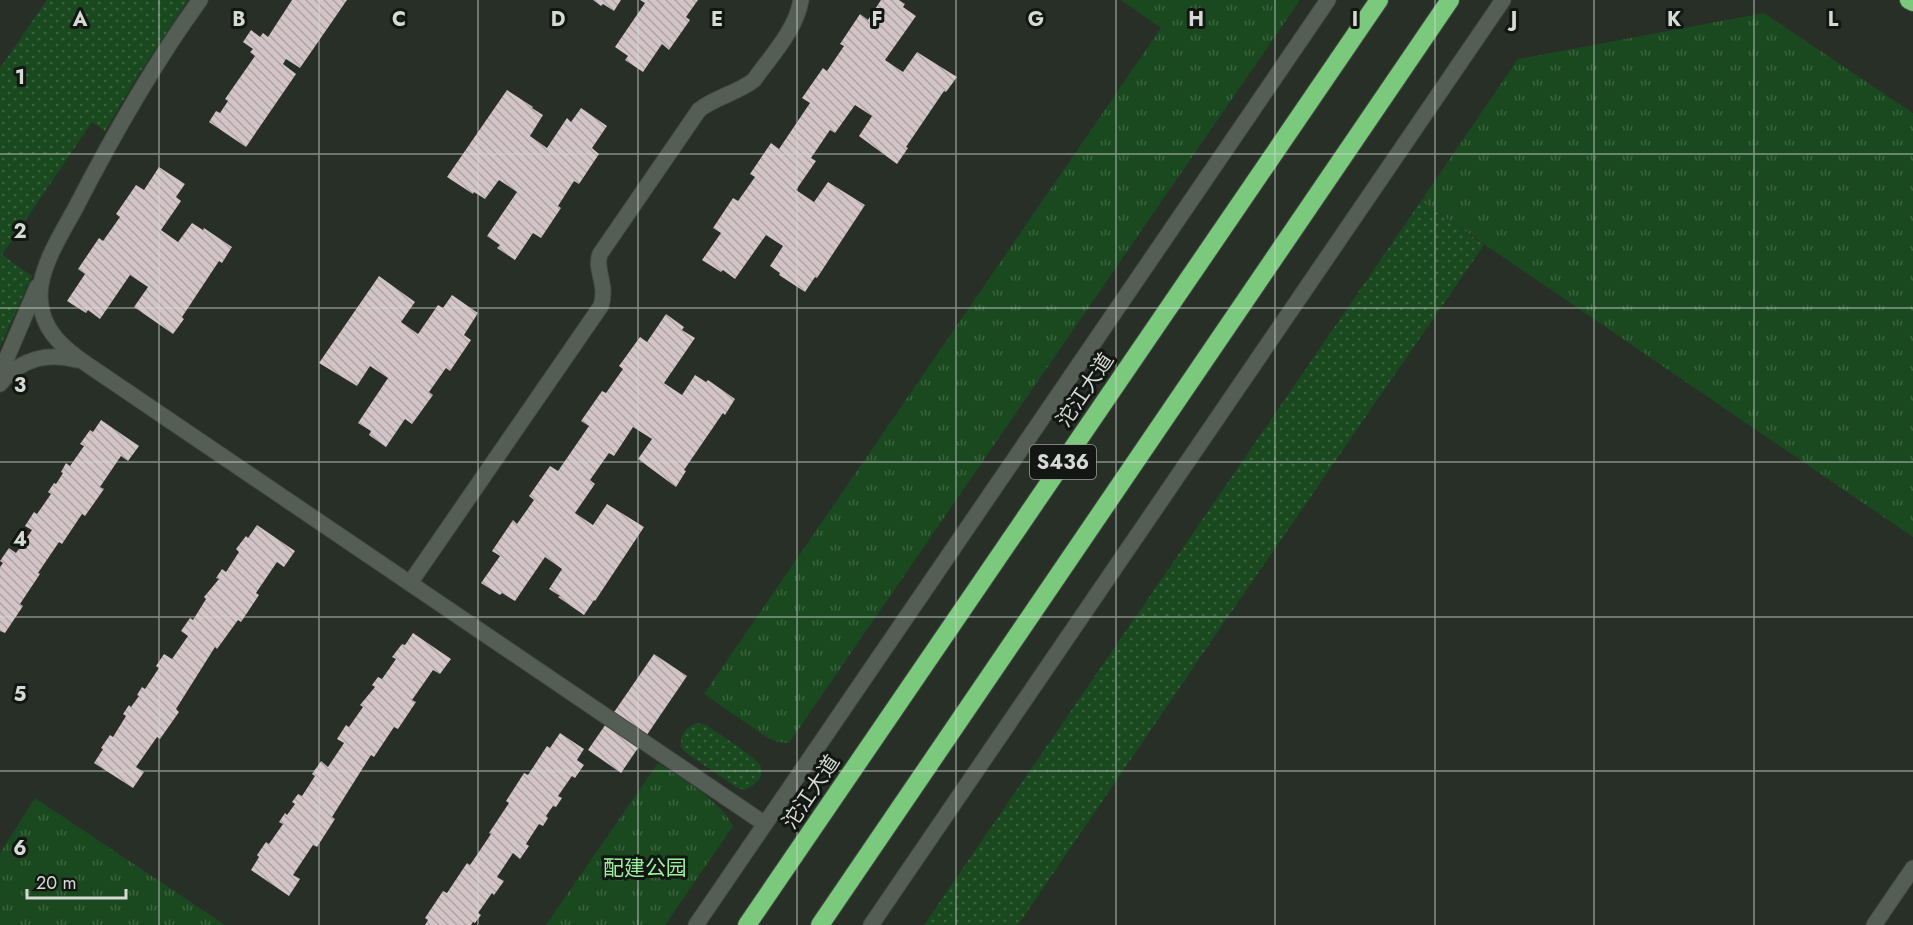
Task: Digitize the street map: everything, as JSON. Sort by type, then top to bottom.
[{"type":"highway","name":"沱江大道","points":[[747,925],[1379,0]]},
{"type":"highway","name":"S436","points":[[820,925],[1450,0]]},
{"type":"lane","points":[[0,374],[44,270],[72,213],[119,126],[180,27],[200,0]]},
{"type":"lane","points":[[410,583],[601,306],[604,290],[598,260],[600,254],[699,110],[706,104],[754,80],[791,28],[798,15],[801,0]]},
{"type":"lane","points":[[696,925],[1328,0]]},
{"type":"lane","points":[[871,925],[1503,0]]},
{"type":"lane","points":[[44,270],[40,285],[40,300],[47,328],[70,353],[765,824]]},
{"type":"lane","points":[[0,384],[19,366],[34,359],[50,356],[66,357],[88,365]]},
{"type":"lane","points":[[1874,925],[1913,868]]},
{"type":"green space","points":[[47,0],[188,0],[105,131],[92,122],[2,255],[32,276],[0,347],[0,68]]},
{"type":"green space","points":[[1121,0],[1300,0],[789,743],[768,738],[704,694],[1161,28]]},
{"type":"green space","points":[[1764,13],[1913,113],[1913,537],[1421,201],[1518,59]]},
{"type":"green space","points":[[1421,201],[1484,245],[1018,925],[924,925]]},
{"type":"green space","points":[[697,723],[706,725],[757,761],[761,773],[752,786],[744,790],[736,787],[685,752],[681,747],[682,735],[686,729]]},
{"type":"green space","name":"配建公园","points":[[658,763],[710,799],[727,816],[733,826],[665,925],[546,925]]},
{"type":"green space","points":[[35,798],[225,925],[0,925],[0,853]]},
{"type":"building","points":[[292,0],[347,0],[300,68],[286,59],[283,64],[296,74],[246,147],[209,122],[216,111],[220,113],[228,101],[225,99],[255,56],[250,52],[253,49],[243,42],[251,30],[260,37],[263,33],[268,37]]},
{"type":"building","points":[[593,0],[621,0],[614,11]]},
{"type":"building","points":[[640,0],[698,0],[686,17],[690,20],[669,50],[662,44],[643,72],[625,60],[628,56],[615,47],[645,3]]},
{"type":"building","points":[[881,0],[899,0],[905,4],[903,7],[916,16],[885,60],[903,72],[917,52],[957,77],[946,92],[944,91],[897,164],[859,136],[872,116],[855,105],[835,133],[830,130],[811,158],[816,161],[796,190],[814,202],[828,182],[865,205],[817,278],[815,277],[805,292],[779,275],[780,273],[770,266],[783,246],[766,235],[735,279],[723,270],[721,272],[702,260],[721,233],[713,228],[733,198],[738,201],[755,177],[750,174],[771,143],[779,149],[810,103],[802,98],[823,68],[827,71],[844,46],[840,44],[860,14],[868,20]]},
{"type":"building","points":[[507,90],[543,115],[530,136],[547,148],[567,118],[571,122],[581,108],[607,126],[592,148],[599,154],[579,184],[574,181],[558,206],[561,208],[541,238],[533,233],[515,260],[497,248],[500,245],[487,236],[517,192],[499,180],[485,199],[447,177]]},
{"type":"building","points":[[159,167],[185,184],[176,197],[181,201],[161,230],[178,242],[192,223],[203,230],[204,228],[232,247],[222,263],[219,261],[173,334],[134,307],[148,287],[130,275],[100,319],[88,310],[86,313],[67,301],[85,274],[78,269],[99,238],[103,241],[120,217],[116,214],[136,185],[144,190]]},
{"type":"building","points":[[379,276],[415,302],[401,322],[418,334],[438,305],[443,308],[452,295],[478,313],[464,335],[471,340],[450,371],[446,368],[429,392],[433,395],[412,424],[405,419],[386,447],[369,435],[371,431],[358,423],[388,378],[370,366],[357,386],[319,363]]},
{"type":"building","points":[[666,314],[684,327],[682,330],[695,338],[664,383],[682,395],[695,375],[706,382],[708,380],[735,399],[684,470],[686,471],[676,487],[638,459],[652,439],[633,427],[614,456],[609,453],[590,480],[595,484],[575,513],[593,525],[607,504],[644,527],[584,615],[549,589],[562,569],[545,557],[515,601],[481,583],[500,556],[492,551],[513,520],[517,524],[534,500],[529,496],[550,466],[558,471],[589,426],[581,421],[602,391],[606,393],[623,369],[619,366],[640,337],[647,342]]},
{"type":"building","points":[[101,420],[139,446],[128,461],[121,456],[100,487],[104,489],[85,516],[82,514],[62,544],[59,542],[38,573],[40,574],[20,604],[23,606],[5,633],[0,631],[0,567],[3,563],[0,561],[9,548],[16,553],[32,530],[25,526],[34,512],[37,514],[51,494],[48,492],[63,473],[61,472],[66,463],[70,466],[84,446],[80,444],[90,430],[93,432]]},
{"type":"building","points":[[257,525],[295,551],[284,567],[277,562],[256,593],[259,595],[241,622],[238,620],[217,649],[215,647],[176,709],[179,712],[160,739],[157,737],[136,767],[144,772],[133,788],[94,763],[103,749],[101,748],[110,735],[113,737],[126,716],[123,714],[139,696],[137,695],[142,687],[145,689],[159,668],[156,666],[164,654],[172,659],[188,636],[181,631],[190,618],[193,620],[206,599],[204,597],[219,579],[216,578],[222,569],[226,572],[239,552],[236,549]]},
{"type":"building","points":[[413,633],[451,659],[440,674],[433,670],[412,700],[416,702],[398,729],[394,727],[374,757],[371,755],[332,817],[335,819],[317,847],[313,845],[293,875],[300,879],[289,896],[251,870],[259,857],[257,855],[266,842],[269,844],[283,824],[279,822],[295,804],[292,802],[298,794],[302,796],[315,776],[312,774],[321,761],[328,767],[344,743],[337,739],[346,725],[349,727],[363,707],[360,705],[375,687],[372,685],[378,677],[382,679],[396,659],[392,657],[402,644],[405,645]]},
{"type":"building","points":[[654,654],[687,676],[621,773],[588,750]]},
{"type":"building","points":[[560,733],[584,749],[577,760],[584,765],[575,778],[572,776],[558,796],[562,798],[546,816],[548,818],[543,826],[539,824],[526,844],[529,846],[520,859],[513,853],[497,877],[504,881],[478,913],[481,915],[471,925],[425,925],[428,920],[425,918],[443,891],[447,893],[467,863],[470,865],[491,834],[489,833],[509,803],[506,801],[524,773],[528,775],[547,746],[550,748]]}]
